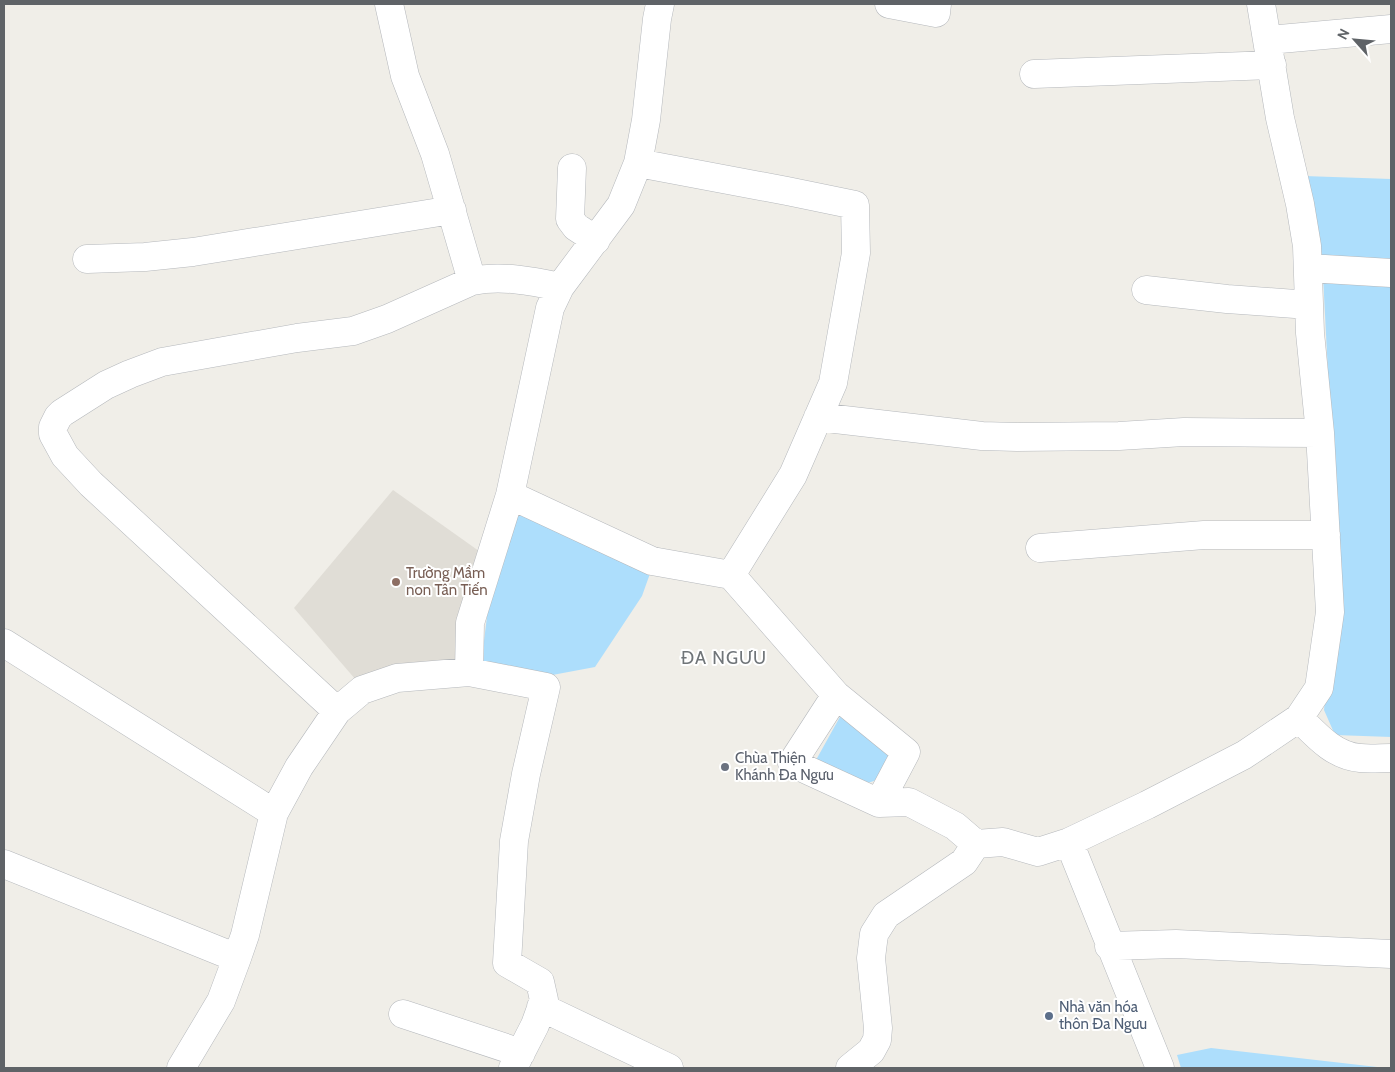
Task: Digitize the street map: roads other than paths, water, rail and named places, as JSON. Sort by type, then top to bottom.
[{"type":"street","points":[[389,4],[405,76],[435,154],[472,281]]},
{"type":"street","points":[[469,672],[470,623],[510,495],[550,308],[560,287],[621,205],[638,163],[646,120],[660,4]]},
{"type":"street","points":[[889,4],[936,14],[937,4]]},
{"type":"street","points":[[836,695],[792,763],[879,803],[909,802],[955,826],[976,844],[1003,842],[1038,852],[1069,842],[1147,805],[1244,755],[1299,718],[1319,688],[1330,612],[1320,432],[1310,333],[1309,305],[1314,268],[1307,246],[1300,204],[1280,118],[1261,4]]},
{"type":"street","points":[[1034,74],[1270,53],[1391,29]]},
{"type":"street","points":[[638,163],[855,205],[856,253],[834,383],[793,475],[732,575]]},
{"type":"street","points":[[572,168],[570,219],[576,227],[596,240]]},
{"type":"street","points":[[87,259],[144,257],[193,252],[452,210]]},
{"type":"street","points":[[1314,268],[1391,273]]},
{"type":"street","points":[[337,711],[91,484],[65,456],[53,434],[53,427],[58,417],[106,385],[162,362],[297,338],[353,331],[387,319],[472,281],[483,278],[508,279],[560,287]]},
{"type":"street","points":[[1146,290],[1227,299],[1309,305]]},
{"type":"street","points":[[818,417],[982,436],[1119,436],[1184,432],[1320,432]]},
{"type":"street","points":[[510,495],[652,561],[732,575],[836,695],[906,752],[879,803]]},
{"type":"street","points":[[1040,548],[1204,535],[1326,535]]},
{"type":"street","points":[[4,644],[274,813]]},
{"type":"street","points":[[181,1068],[221,1001],[237,958],[245,935],[274,813],[299,767],[337,711],[362,690],[397,678],[469,672],[546,687],[526,774],[514,841],[507,963],[540,982],[544,1000],[535,1025],[517,1061],[403,1014]]},
{"type":"street","points":[[1299,718],[1326,744],[1340,753],[1359,758],[1391,758]]},
{"type":"street","points":[[1069,842],[1109,946],[1160,1068]]},
{"type":"street","points":[[850,1068],[872,1050],[877,1040],[878,1028],[871,958],[874,934],[886,915],[964,862],[976,844]]},
{"type":"street","points":[[4,864],[237,958]]},
{"type":"street","points":[[1109,946],[1176,944],[1391,954]]},
{"type":"street","points":[[541,1006],[669,1068]]},
{"type":"water","points":[[1304,176],[1391,179],[1391,737],[1335,735],[1324,710],[1338,568],[1322,256]]},
{"type":"water","points":[[516,506],[652,568],[642,596],[595,667],[547,676],[481,666],[492,575]]},
{"type":"water","points":[[841,715],[887,751],[891,762],[874,781],[864,784],[816,760]]},
{"type":"water","points":[[1211,1048],[1386,1068],[1181,1068],[1177,1055]]},
{"type":"place","name":"Trường Mầm non Tân Tiến","points":[[396,582]]},
{"type":"place","name":"Chùa Thiện Khánh Đa Ngưu","points":[[725,767]]},
{"type":"place","name":"Nhà văn hóa thôn Đa Ngưu","points":[[1049,1016]]},
{"type":"district","name":"ĐA NGƯU","points":[[724,658]]}]
